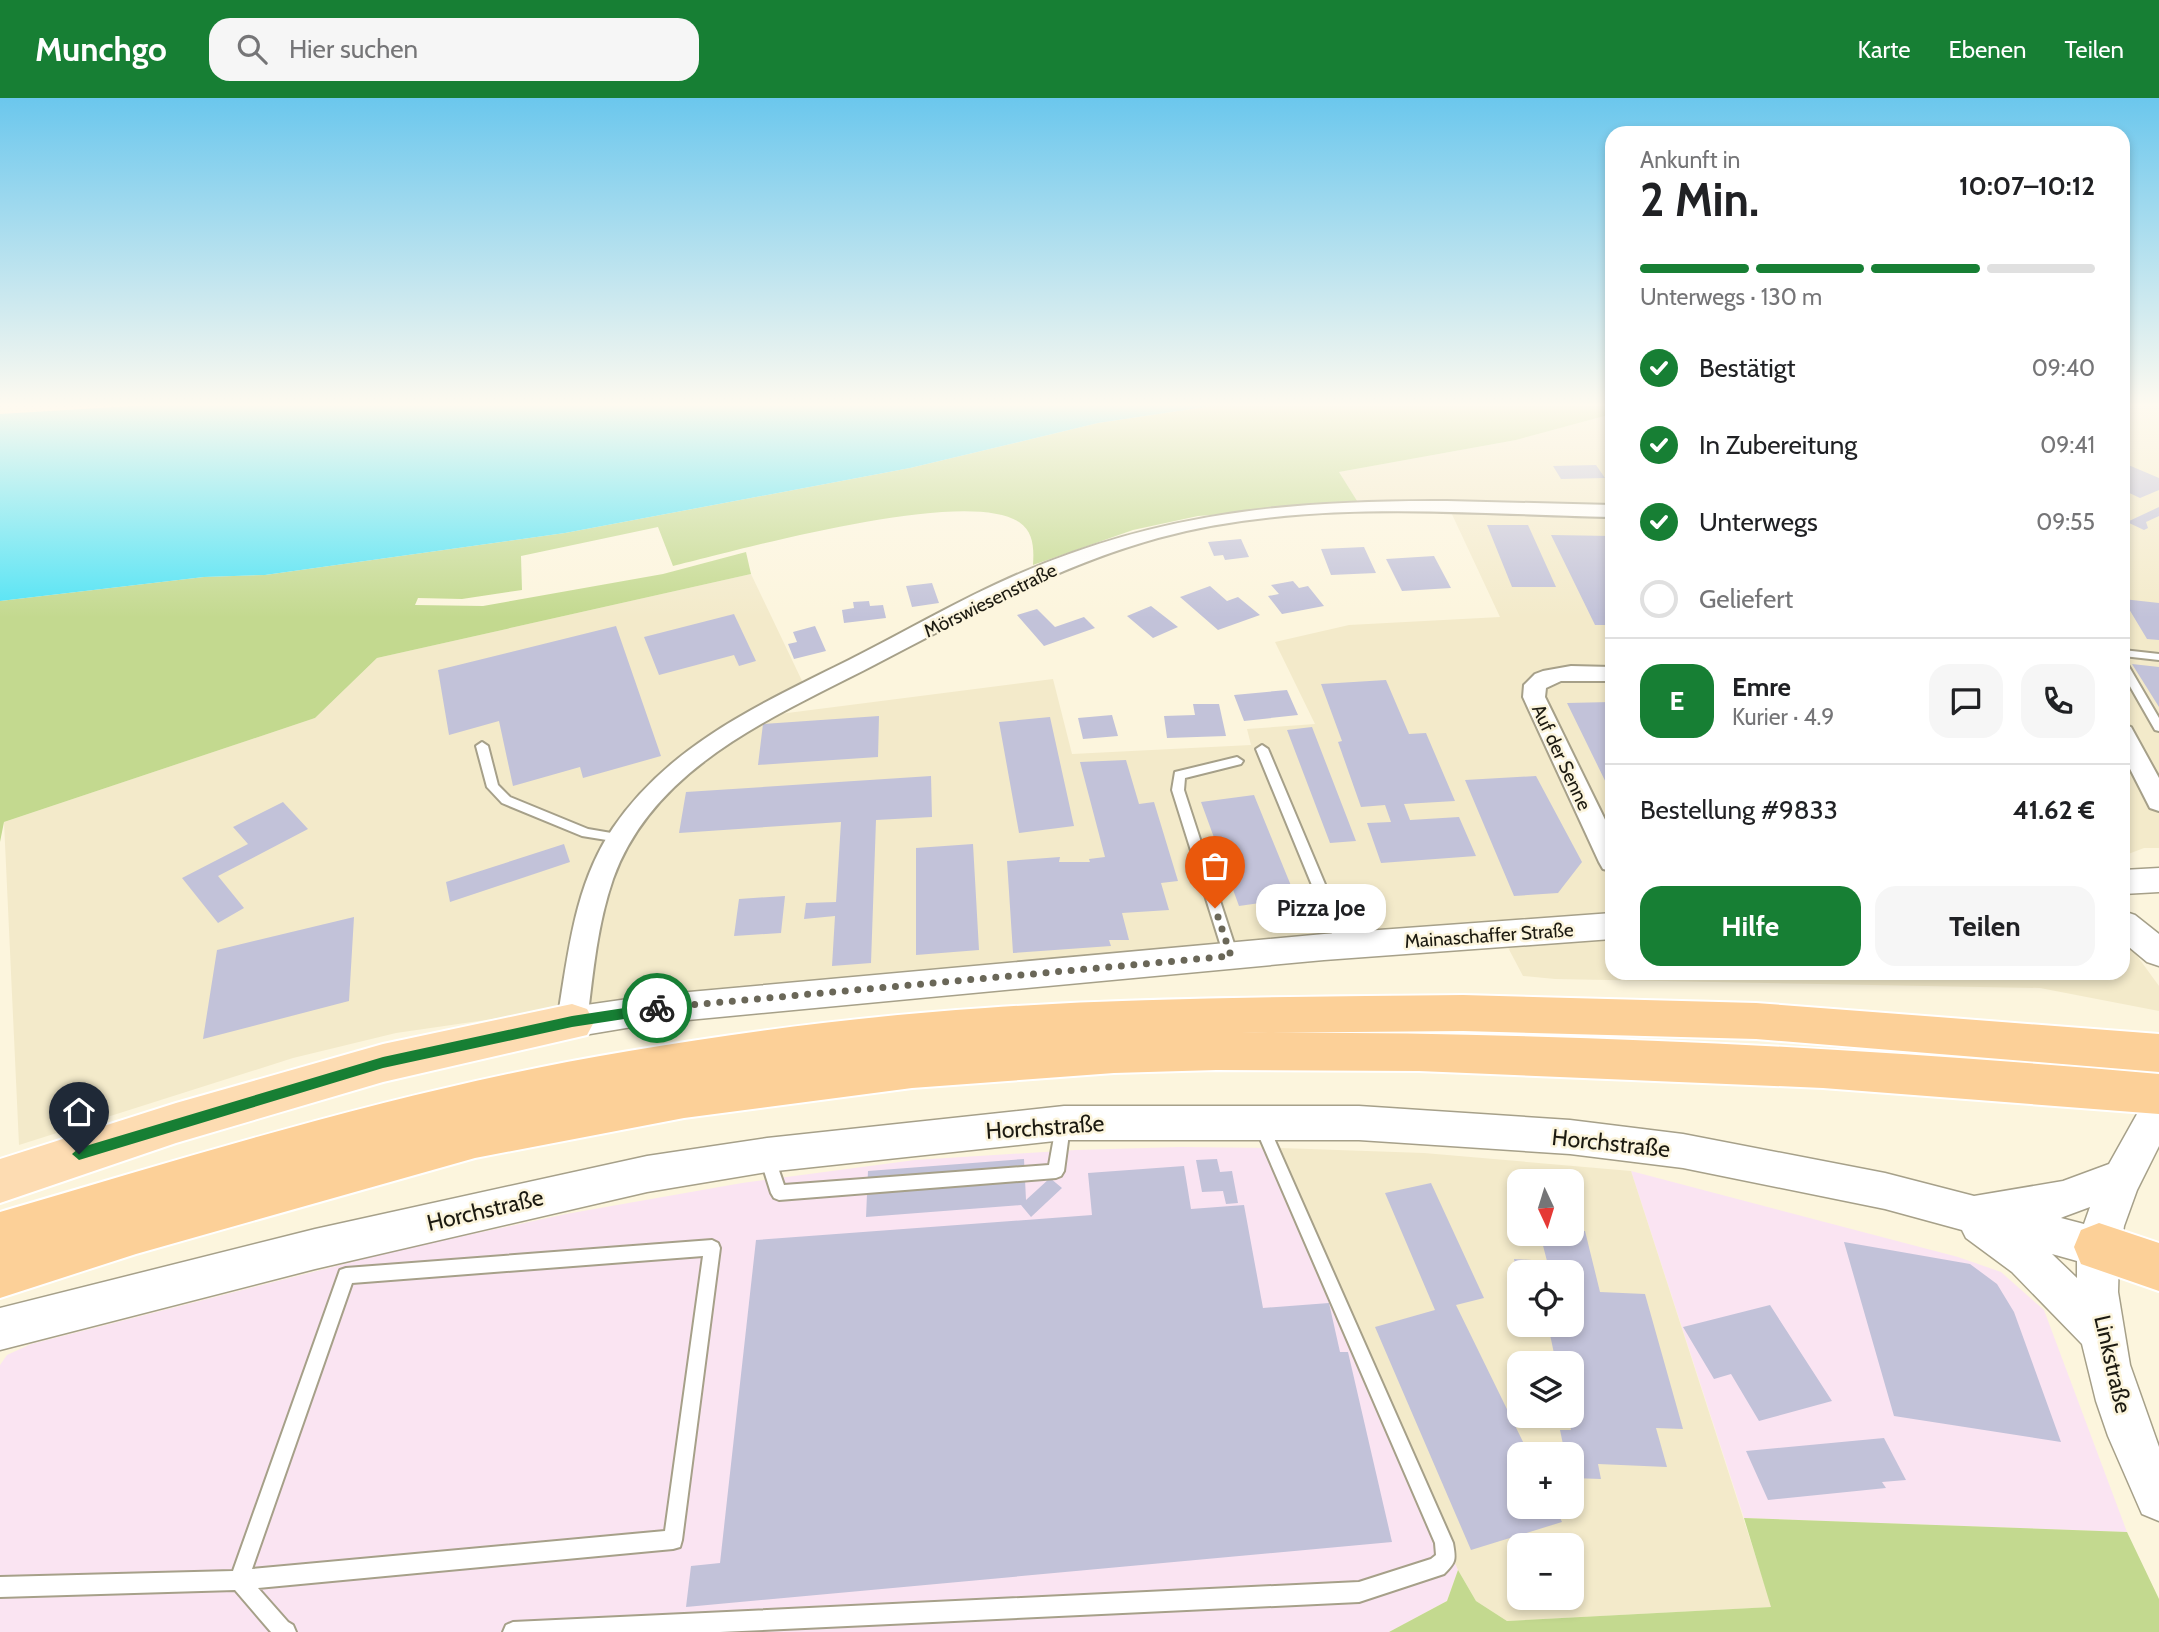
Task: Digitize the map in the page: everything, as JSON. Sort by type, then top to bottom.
[{"type":"highway","points":[[0,1235],[331,1136],[463,1104],[626,1070],[878,1035],[984,1026],[1202,1016],[1462,1013],[1756,1021],[2159,1053]]},
{"type":"highway","points":[[0,1273],[174,1219],[475,1138],[623,1109],[813,1080],[986,1063],[1203,1051],[1502,1054],[1766,1065],[2039,1082],[2159,1094]]},
{"type":"highway","points":[[2099,1247],[2158,1267]]},
{"type":"main road","points":[[0,1181],[176,1124],[360,1069],[572,1022]]},
{"type":"street","name":"Mörswiesenstraße","points":[[572,1022],[596,890],[619,838],[653,792],[687,761],[720,737],[1026,578],[1115,545],[1173,528],[1306,510],[1605,511]]},
{"type":"street","name":"Auf der Senne","points":[[1605,674],[1555,674],[1535,685],[1534,697],[1605,847]]},
{"type":"street","points":[[2130,746],[2159,802]]},
{"type":"street","points":[[2130,882],[2159,880]]},
{"type":"street","name":"Mainaschaffer Straße","points":[[572,1022],[656,1009],[1344,946],[1605,927]]},
{"type":"street","points":[[2130,930],[2159,953]]},
{"type":"street","name":"Linkstraße","points":[[2159,1110],[2123,1177],[2104,1224],[2099,1247],[2101,1332],[2120,1408],[2159,1497]]},
{"type":"street","name":"Horchstraße","points":[[0,1329],[355,1240],[648,1174],[766,1155],[1064,1123],[1398,1126],[1570,1137],[1683,1150],[1885,1191],[2099,1247]]},
{"type":"street","points":[[1965,1214],[2063,1199],[2123,1177]]},
{"type":"street","points":[[1965,1214],[2027,1258],[2101,1332]]},
{"type":"lane","points":[[2130,654],[2159,657]]},
{"type":"lane","points":[[2130,677],[2159,727]]},
{"type":"lane","points":[[482,746],[493,787],[506,800],[586,833],[619,838]]},
{"type":"lane","points":[[1262,749],[1344,946]]},
{"type":"lane","points":[[1231,956],[1199,860],[1179,775],[1237,761]]},
{"type":"lane","points":[[513,1632],[1359,1592],[1437,1567],[1446,1558],[1444,1543],[1260,1123]]},
{"type":"lane","points":[[0,1587],[239,1580],[673,1540],[712,1248],[346,1276],[239,1580]]},
{"type":"lane","points":[[239,1580],[286,1632]]},
{"type":"shaded area","points":[[1341,475],[1605,475],[1605,980],[1523,976],[1495,923],[639,998],[396,1033],[293,1058],[19,1145],[4,822],[315,718],[377,658],[751,574],[804,685],[756,717],[1053,679],[1072,754],[1251,745],[1247,729],[1315,724],[1275,642],[1349,625],[1500,617],[1449,508],[1359,504]]},
{"type":"shaded area","points":[[2130,475],[2159,475],[2159,848],[2144,848],[2130,853]]},
{"type":"shaded area","points":[[2130,949],[2159,986],[2159,1011],[2040,988],[1609,980],[2130,980]]},
{"type":"shaded area","points":[[1180,1147],[1280,1148],[1458,1570],[1447,1601],[1389,1632],[0,1632],[0,1365],[7,1355],[31,1344],[407,1248],[566,1214],[742,1183],[915,1160]]},
{"type":"shaded area","points":[[1280,1148],[1424,1153],[1631,1171],[1772,1607],[1507,1621],[1476,1601],[1458,1570]]},
{"type":"shaded area","points":[[1631,1171],[1958,1257],[2001,1272],[2044,1310],[2127,1532],[1744,1518]]},
{"type":"green space","points":[[875,475],[1341,475],[1359,504],[1198,516],[1133,530],[1033,565],[1030,536],[1019,522],[991,513],[952,511],[851,524],[673,566],[658,527],[521,556],[522,590],[462,599],[418,598],[415,605],[483,606],[663,574],[746,552],[751,574],[377,658],[315,718],[4,822],[0,842],[0,601],[204,577],[265,575],[565,533]]},
{"type":"green space","points":[[1744,1518],[2127,1532],[2159,1599],[2159,1632],[1389,1632],[1447,1601],[1458,1570],[1476,1601],[1507,1621],[1771,1607]]},
{"type":"water","points":[[0,475],[875,475],[565,533],[265,575],[204,577],[0,601]]},
{"type":"building","points":[[1558,475],[1603,475],[1605,478],[1561,479]]},
{"type":"building","points":[[2130,475],[2151,475],[2159,478],[2159,490],[2140,498],[2130,493]]},
{"type":"building","points":[[2159,507],[2159,516],[2146,522],[2148,528],[2144,530],[2130,523],[2130,521]]},
{"type":"building","points":[[1487,525],[1528,525],[1556,587],[1512,587]]},
{"type":"building","points":[[1551,535],[1605,536],[1605,625],[1595,625]]},
{"type":"building","points":[[1241,539],[1249,557],[1225,560],[1223,555],[1214,556],[1208,542]]},
{"type":"building","points":[[1364,547],[1376,573],[1331,575],[1321,549]]},
{"type":"building","points":[[1434,556],[1451,588],[1402,591],[1386,559]]},
{"type":"building","points":[[1293,581],[1299,588],[1308,586],[1324,606],[1282,614],[1268,596],[1279,594],[1271,585]]},
{"type":"building","points":[[932,583],[939,603],[912,607],[906,586]]},
{"type":"building","points":[[1210,586],[1227,601],[1238,597],[1260,615],[1218,630],[1180,597]]},
{"type":"building","points":[[2130,600],[2159,603],[2159,640],[2147,639],[2130,611]]},
{"type":"building","points":[[869,601],[870,606],[883,605],[886,618],[844,623],[842,610],[854,608],[853,602]]},
{"type":"building","points":[[1151,606],[1178,627],[1153,638],[1127,616]]},
{"type":"building","points":[[1037,609],[1055,627],[1084,617],[1095,628],[1044,646],[1017,615]]},
{"type":"building","points":[[734,614],[756,661],[739,666],[734,655],[659,675],[644,637]]},
{"type":"building","points":[[616,626],[661,756],[583,778],[580,767],[513,786],[499,721],[449,735],[438,670]]},
{"type":"building","points":[[815,626],[826,651],[794,659],[788,644],[797,642],[793,632]]},
{"type":"building","points":[[2132,664],[2159,667],[2159,707]]},
{"type":"building","points":[[1386,680],[1409,734],[1426,733],[1455,801],[1404,804],[1410,820],[1459,817],[1476,856],[1381,863],[1367,823],[1391,822],[1385,805],[1361,807],[1338,742],[1342,741],[1321,684]]},
{"type":"building","points":[[1287,690],[1298,715],[1244,721],[1234,695]]},
{"type":"building","points":[[1605,702],[1605,781],[1567,703]]},
{"type":"building","points":[[1193,704],[1219,704],[1226,736],[1167,738],[1164,716],[1195,715]]},
{"type":"building","points":[[1112,715],[1118,736],[1083,739],[1078,718]]},
{"type":"building","points":[[879,716],[878,757],[758,765],[763,724]]},
{"type":"building","points":[[1050,717],[1074,826],[1019,833],[999,722]]},
{"type":"building","points":[[1312,727],[1356,841],[1330,843],[1287,730]]},
{"type":"building","points":[[1126,760],[1139,804],[1154,802],[1178,881],[1161,883],[1169,910],[1122,913],[1129,940],[1109,940],[1111,946],[1013,953],[1007,861],[1060,857],[1059,862],[1090,862],[1089,859],[1105,857],[1080,762]]},
{"type":"building","points":[[931,776],[932,817],[876,820],[871,963],[832,966],[835,916],[804,919],[806,903],[836,902],[841,822],[679,833],[686,792]]},
{"type":"building","points":[[1536,776],[1582,862],[1558,893],[1514,896],[1465,780]]},
{"type":"building","points":[[1254,795],[1296,898],[1239,906],[1201,802]]},
{"type":"building","points":[[283,802],[308,829],[218,876],[244,908],[218,923],[182,878],[248,844],[233,827]]},
{"type":"building","points":[[564,844],[570,862],[450,902],[446,882]]},
{"type":"building","points":[[973,844],[979,950],[916,955],[916,848]]},
{"type":"building","points":[[785,896],[781,933],[734,936],[739,899]]},
{"type":"building","points":[[354,917],[349,1001],[203,1039],[217,950]]},
{"type":"building","points":[[1024,1159],[1026,1200],[1050,1178],[1062,1188],[1031,1217],[1021,1205],[866,1217],[868,1171]]},
{"type":"building","points":[[1217,1159],[1220,1172],[1232,1171],[1238,1203],[1226,1204],[1223,1191],[1202,1192],[1196,1160]]},
{"type":"building","points":[[1184,1166],[1191,1209],[1244,1205],[1263,1308],[1329,1303],[1340,1352],[1348,1352],[1392,1542],[686,1607],[691,1566],[720,1563],[756,1240],[1092,1215],[1088,1173]]},
{"type":"building","points":[[1431,1183],[1484,1298],[1456,1305],[1507,1409],[1507,1428],[1516,1428],[1523,1442],[1507,1442],[1507,1519],[1561,1519],[1562,1522],[1526,1533],[1507,1533],[1507,1539],[1471,1550],[1375,1327],[1435,1310],[1385,1193]]},
{"type":"building","points":[[1585,1231],[1600,1292],[1645,1294],[1683,1429],[1656,1428],[1667,1467],[1598,1464],[1601,1479],[1584,1478],[1584,1442],[1562,1442],[1560,1430],[1584,1428],[1584,1351],[1553,1351],[1551,1337],[1584,1337],[1584,1260],[1547,1260],[1543,1246],[1584,1246]]},
{"type":"building","points":[[1844,1242],[1970,1264],[1997,1284],[2014,1312],[2061,1442],[1894,1416]]},
{"type":"building","points":[[1770,1305],[1832,1401],[1759,1421],[1731,1374],[1714,1379],[1683,1327]]},
{"type":"building","points":[[1884,1438],[1906,1480],[1882,1482],[1886,1488],[1768,1500],[1746,1451]]},
{"type":"way so far","points":[[657,1008],[1231,956],[1215,908]]},
{"type":"place","name":"Pizza Joe","points":[[1215,908]]},
{"type":"route","points":[[79,1154],[383,1063],[572,1022],[657,1008]]}]
